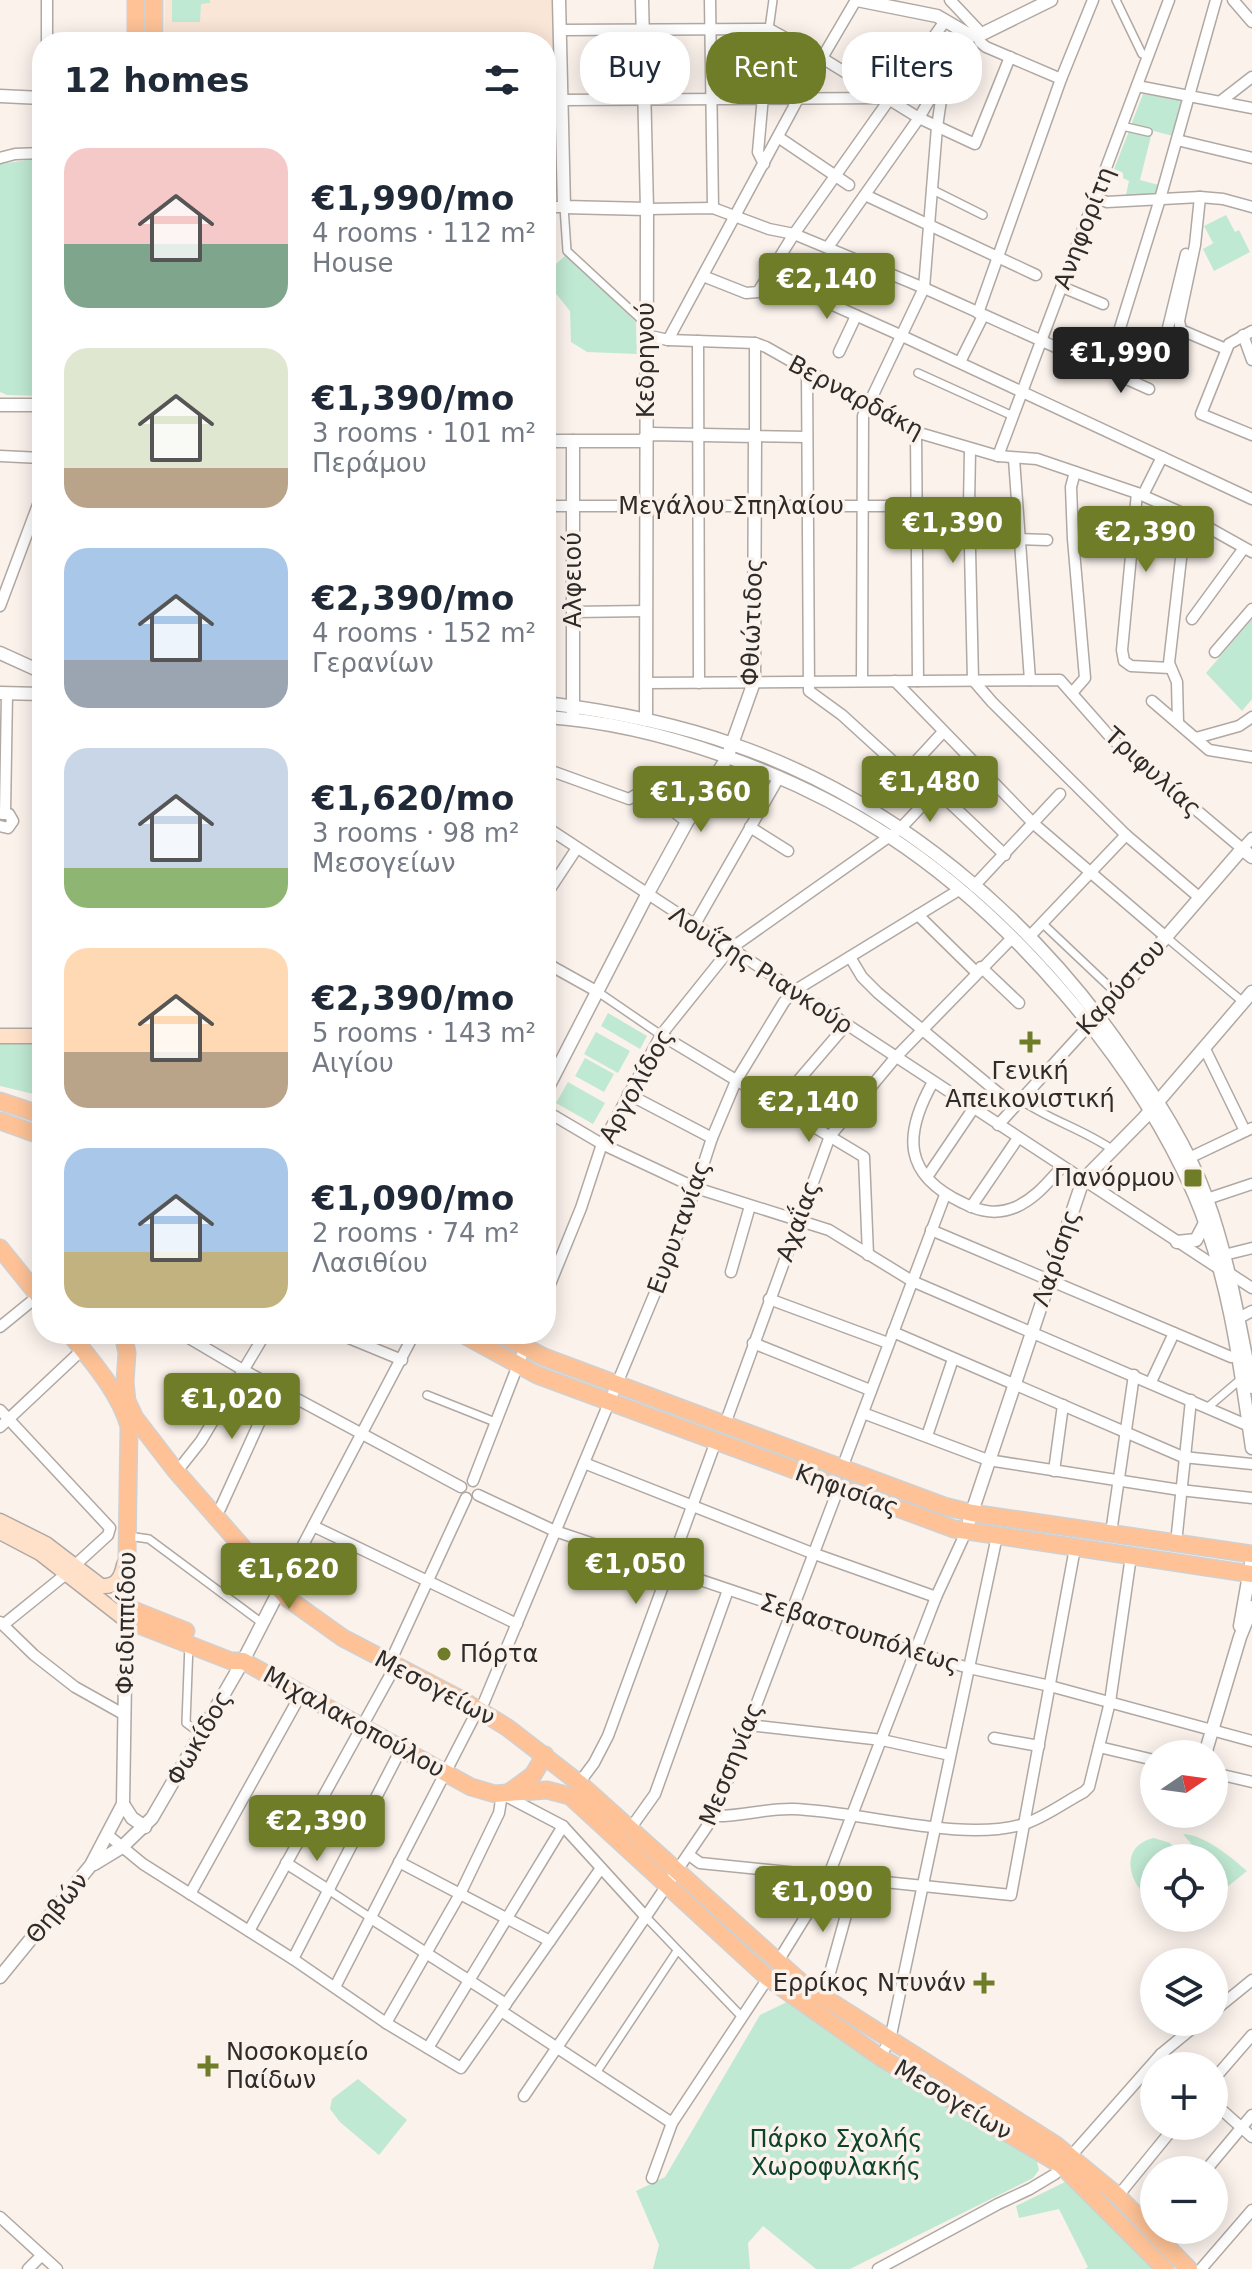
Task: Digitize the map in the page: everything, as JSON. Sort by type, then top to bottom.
[{"type":"main road","points":[[136,0],[136,32]]},
{"type":"main road","points":[[154,0],[154,32]]},
{"type":"main road","points":[[0,1036],[32,1036]]},
{"type":"main road","points":[[4,1103],[32,1111]]},
{"type":"main road","points":[[0,1121],[32,1132]]},
{"type":"main road","points":[[0,1248],[32,1288]]},
{"type":"main road","points":[[78,1344],[95,1361],[105,1365],[117,1363],[127,1353],[129,1344]]},
{"type":"main road","points":[[125,1344],[127,1370]]},
{"type":"main road","name":"Κηφισίας","points":[[479,1344],[517,1366],[966,1532],[1131,1556],[1251,1565]]},
{"type":"main road","name":"Κηφισίας","points":[[534,1344],[618,1383],[944,1506],[972,1513],[1176,1543],[1251,1565]]},
{"type":"main road","name":"Φειδιππίδου","points":[[82,1350],[123,1408],[129,1426],[126,1613]]},
{"type":"main road","name":"Μεσογείων","points":[[127,1370],[134,1398],[142,1414],[220,1509],[280,1590]]},
{"type":"main road","name":"Μεσογείων","points":[[127,1370],[127,1401],[135,1418],[175,1470],[280,1590],[302,1600],[393,1664],[479,1708],[520,1736],[630,1829],[671,1877]]},
{"type":"main road","name":"Μεσογείων","points":[[129,1469],[145,1459],[155,1459],[298,1607],[343,1638],[464,1701],[520,1736]]},
{"type":"main road","name":"Μιχαλακοπούλου","points":[[0,1521],[46,1544],[70,1570],[126,1613],[189,1644],[231,1661],[243,1661],[471,1787],[502,1794]]},
{"type":"main road","name":"Μιχαλακοπούλου","points":[[0,1532],[96,1584],[108,1587],[122,1576],[127,1545]]},
{"type":"main road","points":[[126,1613],[236,1652],[243,1661]]},
{"type":"main road","points":[[502,1794],[527,1780],[545,1755]]},
{"type":"main road","name":"Μεσογείων","points":[[502,1794],[547,1790],[566,1793],[671,1877],[773,1971],[880,2057],[1065,2160],[1165,2269]]},
{"type":"main road","name":"Μεσογείων","points":[[773,1971],[890,2040],[1118,2196],[1140,2217]]},
{"type":"main road","name":"Μεσογείων","points":[[1167,2244],[1189,2269]]},
{"type":"street","points":[[47,0],[47,32]]},
{"type":"street","points":[[559,0],[567,251],[646,334]]},
{"type":"street","name":"Κεδρηνού","points":[[642,0],[643,32]]},
{"type":"street","points":[[710,0],[710,32]]},
{"type":"street","points":[[769,32],[773,0]]},
{"type":"street","points":[[826,51],[856,0],[937,16],[969,32]]},
{"type":"street","points":[[982,32],[1051,0]]},
{"type":"street","points":[[960,362],[980,315],[1061,79],[1093,0]]},
{"type":"street","points":[[1116,0],[1142,54],[1148,56]]},
{"type":"street","name":"Ανηφορίτη","points":[[998,456],[1169,0]]},
{"type":"street","points":[[1107,370],[1160,199],[1216,0]]},
{"type":"street","points":[[1233,0],[1252,22]]},
{"type":"street","points":[[952,1],[974,32]]},
{"type":"street","points":[[937,32],[945,21]]},
{"type":"street","points":[[560,30],[710,28],[769,29],[774,32]]},
{"type":"street","points":[[982,42],[986,47],[1061,79]]},
{"type":"street","points":[[898,104],[919,118],[975,144],[1010,57]]},
{"type":"street","points":[[1221,101],[1252,77]]},
{"type":"street","points":[[1137,86],[1252,108]]},
{"type":"street","points":[[0,96],[32,98]]},
{"type":"street","points":[[562,100],[580,100]]},
{"type":"street","name":"Κεδρηνού","points":[[645,104],[646,720]]},
{"type":"street","points":[[711,104],[713,208]]},
{"type":"street","points":[[762,104],[758,152],[764,164]]},
{"type":"street","points":[[668,340],[795,104]]},
{"type":"street","points":[[703,276],[746,293],[758,292],[794,234],[885,104]]},
{"type":"street","points":[[828,247],[927,104]]},
{"type":"street","points":[[862,681],[863,416],[924,288],[940,104]]},
{"type":"street","points":[[1122,126],[1148,132]]},
{"type":"street","points":[[778,137],[849,185]]},
{"type":"street","points":[[1177,140],[1252,158]]},
{"type":"street","points":[[0,158],[32,153]]},
{"type":"street","points":[[931,189],[983,215]]},
{"type":"street","points":[[865,195],[1036,275]]},
{"type":"street","points":[[1095,197],[1107,202],[1200,197],[1252,207]]},
{"type":"street","points":[[1167,332],[1200,197]]},
{"type":"street","points":[[556,207],[713,208],[736,215],[828,247],[1149,389]]},
{"type":"street","points":[[1196,222],[1195,245],[1179,321],[1181,330],[1226,349]]},
{"type":"street","points":[[768,276],[1252,499]]},
{"type":"street","points":[[1062,287],[1103,304]]},
{"type":"street","points":[[839,352],[856,316]]},
{"type":"street","points":[[1252,360],[1247,333],[1232,340],[1201,414],[1252,435]]},
{"type":"street","name":"Βερναρδάκη","points":[[646,334],[668,340],[755,343],[916,432],[970,450],[1014,459],[1037,459],[1140,494],[1183,513],[1248,550]]},
{"type":"street","points":[[698,341],[699,683]]},
{"type":"street","name":"Φθιώτιδος","points":[[556,1072],[647,895],[727,758],[754,682],[755,343]]},
{"type":"street","points":[[807,371],[811,694],[909,769],[1005,855]]},
{"type":"street","points":[[918,373],[1013,416]]},
{"type":"street","points":[[0,405],[32,405]]},
{"type":"street","points":[[916,432],[918,681]]},
{"type":"street","points":[[556,441],[641,441],[646,436],[698,434],[807,437]]},
{"type":"street","name":"Αλφειού","points":[[573,441],[573,713]]},
{"type":"street","points":[[970,450],[973,680],[1126,835],[1200,898]]},
{"type":"street","points":[[0,456],[32,458]]},
{"type":"street","points":[[1162,457],[1140,494],[1122,650],[1124,661],[1131,666],[1170,668]]},
{"type":"street","points":[[646,683],[1030,680],[1014,459]]},
{"type":"street","points":[[1072,693],[1085,678],[1073,539],[1071,487],[1075,472]]},
{"type":"street","name":"Μεγάλου Σπηλαίου","points":[[556,506],[969,506]]},
{"type":"street","points":[[969,506],[981,510],[1010,538],[1019,541],[1047,540]]},
{"type":"street","points":[[1178,723],[1178,688],[1170,668],[1183,513]]},
{"type":"street","points":[[0,606],[32,521]]},
{"type":"street","points":[[1192,619],[1248,550]]},
{"type":"street","points":[[1215,652],[1252,609]]},
{"type":"street","points":[[573,612],[646,611]]},
{"type":"street","points":[[0,653],[32,667]]},
{"type":"street","name":"Τριφυλίας","points":[[1030,680],[1060,680],[1112,739],[1247,853]]},
{"type":"street","points":[[895,681],[1034,824],[1166,937],[1248,1000]]},
{"type":"street","points":[[0,826],[7,828],[12,824],[12,817],[2,814],[3,693],[32,694]]},
{"type":"street","points":[[1152,701],[1209,750],[1252,757]]},
{"type":"street","points":[[556,707],[727,758],[820,796],[889,836],[959,890],[1095,1019]]},
{"type":"street","points":[[556,716],[573,713],[646,720],[732,744],[831,789],[900,829],[974,886],[1030,936],[1095,1019],[1189,1158],[1207,1199],[1224,1255],[1224,1271],[1245,1361]]},
{"type":"street","points":[[1196,738],[1239,726],[1252,717]]},
{"type":"street","points":[[909,769],[943,732]]},
{"type":"street","name":"Αργολίδος","points":[[556,1269],[602,1144],[661,1035],[730,949],[900,829],[931,796],[909,769]]},
{"type":"street","points":[[556,773],[629,799],[645,789],[687,822]]},
{"type":"street","points":[[694,926],[778,779]]},
{"type":"street","points":[[974,886],[1060,794]]},
{"type":"street","points":[[750,827],[788,851]]},
{"type":"street","name":"Λουΐζης Ριανκούρ","points":[[556,834],[973,1109],[1252,1288]]},
{"type":"street","points":[[1030,936],[1126,835]]},
{"type":"street","points":[[1247,853],[1252,838]]},
{"type":"street","points":[[556,880],[577,848]]},
{"type":"street","name":"Καρύστου","points":[[998,1125],[1200,898],[1247,853]]},
{"type":"street","name":"Ευρυτανίας","points":[[335,1987],[479,1708],[517,1624],[618,1383],[736,1081],[784,1002],[794,991],[959,890]]},
{"type":"street","points":[[918,915],[1019,1003]]},
{"type":"street","points":[[1042,923],[1117,994]]},
{"type":"street","name":"Αχαΐας","points":[[725,1424],[830,1136],[895,1058],[1012,938]]},
{"type":"street","points":[[850,957],[862,977],[1016,1102],[1087,1133],[1113,1150]]},
{"type":"street","points":[[556,968],[736,1081],[779,1103],[861,1154],[866,1161],[868,1255]]},
{"type":"street","name":"Λαρίσης","points":[[966,1532],[1083,1180],[1248,1000]]},
{"type":"street","points":[[779,1103],[846,1025]]},
{"type":"street","points":[[1189,1158],[1249,1130],[1204,1047]]},
{"type":"street","points":[[933,1082],[919,1108],[914,1126],[916,1159],[930,1181],[945,1195],[983,1212],[1013,1208],[1038,1194],[1062,1167]]},
{"type":"street","points":[[628,1094],[712,1138]]},
{"type":"street","points":[[1154,1106],[1193,1193],[1239,1318],[1252,1448]]},
{"type":"street","points":[[930,1181],[973,1109]]},
{"type":"street","points":[[556,1117],[602,1144],[696,1188],[829,1230],[912,1281],[1249,1426]]},
{"type":"street","points":[[971,1207],[1018,1138]]},
{"type":"street","points":[[1207,1199],[1252,1184]]},
{"type":"street","points":[[842,1468],[945,1195]]},
{"type":"street","points":[[731,1272],[750,1206]]},
{"type":"street","points":[[1177,1242],[1196,1240],[1205,1223]]},
{"type":"street","points":[[931,1230],[1245,1361]]},
{"type":"street","points":[[1224,1255],[1252,1248]]},
{"type":"street","points":[[769,1299],[953,1359],[1183,1457],[1252,1464]]},
{"type":"street","points":[[0,1327],[32,1304]]},
{"type":"street","points":[[1239,1318],[1252,1311]]},
{"type":"street","points":[[1151,1382],[1174,1333]]},
{"type":"street","points":[[753,1343],[870,1390]]},
{"type":"street","points":[[199,1344],[275,1388],[363,1433],[473,1499],[478,1495],[479,1487],[473,1481]]},
{"type":"street","points":[[182,1465],[201,1441],[259,1344]]},
{"type":"street","points":[[363,1344],[402,1360]]},
{"type":"street","name":"Φωκίδος","points":[[91,1865],[122,1847],[145,1827],[243,1661],[409,1344]]},
{"type":"street","points":[[473,1481],[526,1344]]},
{"type":"street","points":[[4,1423],[82,1350]]},
{"type":"street","points":[[927,1436],[953,1359]]},
{"type":"street","points":[[1111,1533],[1134,1375]]},
{"type":"street","points":[[1207,1408],[1246,1383]]},
{"type":"street","points":[[220,1509],[275,1388]]},
{"type":"street","points":[[427,1395],[495,1422]]},
{"type":"street","points":[[1176,1543],[1191,1400]]},
{"type":"street","points":[[1054,1471],[1063,1405]]},
{"type":"street","points":[[0,1410],[4,1423],[110,1528],[108,1535],[70,1570],[1,1624],[75,1687],[125,1715]]},
{"type":"street","points":[[863,1413],[988,1460],[1252,1498]]},
{"type":"street","points":[[579,1783],[608,1736],[716,1441]]},
{"type":"street","points":[[584,1463],[812,1553],[936,1597]]},
{"type":"street","points":[[249,1931],[393,1664],[464,1492],[465,1482],[473,1481]]},
{"type":"street","name":"Μεσσηνίας","points":[[524,2096],[714,1816],[839,1487]]},
{"type":"street","name":"Σεβαστουπόλεως","points":[[478,1495],[555,1531],[914,1652],[1252,1741]]},
{"type":"street","points":[[313,1526],[517,1624]]},
{"type":"street","points":[[652,2178],[672,2123],[773,1971],[828,1876],[936,1597],[966,1532]]},
{"type":"street","points":[[880,2057],[890,2040],[997,1536]]},
{"type":"street","points":[[127,1545],[149,1539],[262,1623]]},
{"type":"street","points":[[689,1855],[700,1863],[1011,1895],[1075,1548]]},
{"type":"street","points":[[714,1816],[790,1808],[935,1827],[983,1829],[1025,1824],[1087,1790],[1110,1702],[1131,1556]]},
{"type":"street","points":[[1246,1640],[1242,1608],[1251,1565]]},
{"type":"street","points":[[630,1829],[655,1794],[728,1590]]},
{"type":"street","points":[[1207,1740],[1246,1640],[1252,1607]]},
{"type":"street","name":"Φειδιππίδου","points":[[109,1836],[123,1804],[126,1613]]},
{"type":"street","points":[[189,1644],[186,1723],[201,1734]]},
{"type":"street","points":[[190,1894],[301,1694]]},
{"type":"street","points":[[749,1725],[882,1740],[950,1755]]},
{"type":"street","points":[[994,1738],[1039,1746]]},
{"type":"street","points":[[1099,1747],[1140,1757]]},
{"type":"street","points":[[293,1959],[401,1749]]},
{"type":"street","points":[[1228,1776],[1252,1782]]},
{"type":"street","points":[[386,2023],[460,1894],[499,1813],[502,1794],[563,1826],[742,2017]]},
{"type":"street","points":[[123,1804],[132,1818],[145,1827]]},
{"type":"street","points":[[428,2048],[563,1826]]},
{"type":"street","points":[[109,1836],[143,1864],[293,1959],[386,2023],[461,2068],[601,1868]]},
{"type":"street","name":"Θηβών","points":[[0,1977],[91,1865],[109,1836]]},
{"type":"street","points":[[399,1862],[550,1941]]},
{"type":"street","points":[[286,1863],[469,1981],[557,2047],[672,2123]]},
{"type":"street","points":[[823,1998],[856,1879]]},
{"type":"street","points":[[596,2073],[677,1951]]},
{"type":"street","points":[[1228,2000],[1252,1980]]},
{"type":"street","points":[[1228,2063],[1252,2035]]},
{"type":"street","points":[[1163,2052],[1183,2036]]},
{"type":"street","points":[[878,2269],[1055,2174],[1140,2077]]},
{"type":"street","points":[[1228,2115],[1252,2137]]},
{"type":"street","points":[[1217,2156],[1252,2115]]},
{"type":"street","points":[[1118,2196],[1164,2140]]},
{"type":"street","points":[[1201,2269],[1252,2210]]},
{"type":"street","points":[[0,2217],[57,2269]]},
{"type":"street","points":[[28,2269],[41,2256]]},
{"type":"shaded area","points":[[165,0],[555,0],[556,32],[164,32]]},
{"type":"shaded area","points":[[556,40],[560,202],[556,202]]},
{"type":"green space","points":[[172,0],[210,0],[210,3],[201,4],[200,22],[172,22]]},
{"type":"green space","points":[[1143,94],[1183,100],[1173,136],[1131,125]]},
{"type":"green space","points":[[1129,131],[1151,136],[1140,180],[1159,185],[1154,196],[1126,195],[1129,181],[1123,178],[1123,173],[1114,169]]},
{"type":"green space","points":[[32,159],[32,396],[0,392],[0,164]]},
{"type":"green space","points":[[1226,215],[1235,232],[1239,230],[1250,252],[1214,271],[1203,249],[1217,241],[1213,243],[1204,226]]},
{"type":"green space","points":[[566,255],[636,322],[637,354],[587,352],[571,342],[570,311],[556,294],[556,264]]},
{"type":"green space","points":[[1252,619],[1252,699],[1242,711],[1206,673]]},
{"type":"green space","points":[[608,1013],[647,1036],[640,1049],[601,1026]]},
{"type":"green space","points":[[596,1032],[630,1051],[618,1073],[584,1054]]},
{"type":"green space","points":[[32,1040],[32,1094],[0,1086],[0,1041]]},
{"type":"green space","points":[[585,1058],[614,1074],[604,1092],[575,1076]]},
{"type":"green space","points":[[568,1082],[605,1103],[593,1124],[556,1103]]},
{"type":"green space","points":[[1183,1834],[1212,1844],[1191,1844]]},
{"type":"green space","points":[[1154,1838],[1171,1844],[1140,1844]]},
{"type":"green space","points":[[1140,1844],[1140,1889],[1131,1867],[1135,1849]]},
{"type":"green space","points":[[1228,1855],[1247,1871],[1228,1886]]},
{"type":"green space","name":"Πάρκο Σχολής Χωροφυλακής","points":[[789,2001],[1036,2158],[1039,2170],[1033,2178],[850,2269],[816,2269],[763,2226],[748,2243],[750,2269],[653,2269],[659,2245],[636,2191],[665,2177],[760,2015]]},
{"type":"green space","points":[[358,2079],[407,2120],[379,2155],[340,2122],[330,2109],[332,2099]]},
{"type":"green space","points":[[1065,2182],[1136,2247],[1154,2269],[1085,2269],[1088,2267],[1059,2209],[1019,2218],[1016,2206]]},
{"type":"place","name":"Γενική Απεικονιστική","points":[[1030,1042]]},
{"type":"place","name":"Πανόρμου","points":[[1193,1178]]},
{"type":"place","name":"Πόρτα","points":[[444,1654]]},
{"type":"place","name":"Ερρίκος Ντυνάν","points":[[984,1983]]},
{"type":"place","name":"Νοσοκομείο Παίδων","points":[[208,2066]]}]
